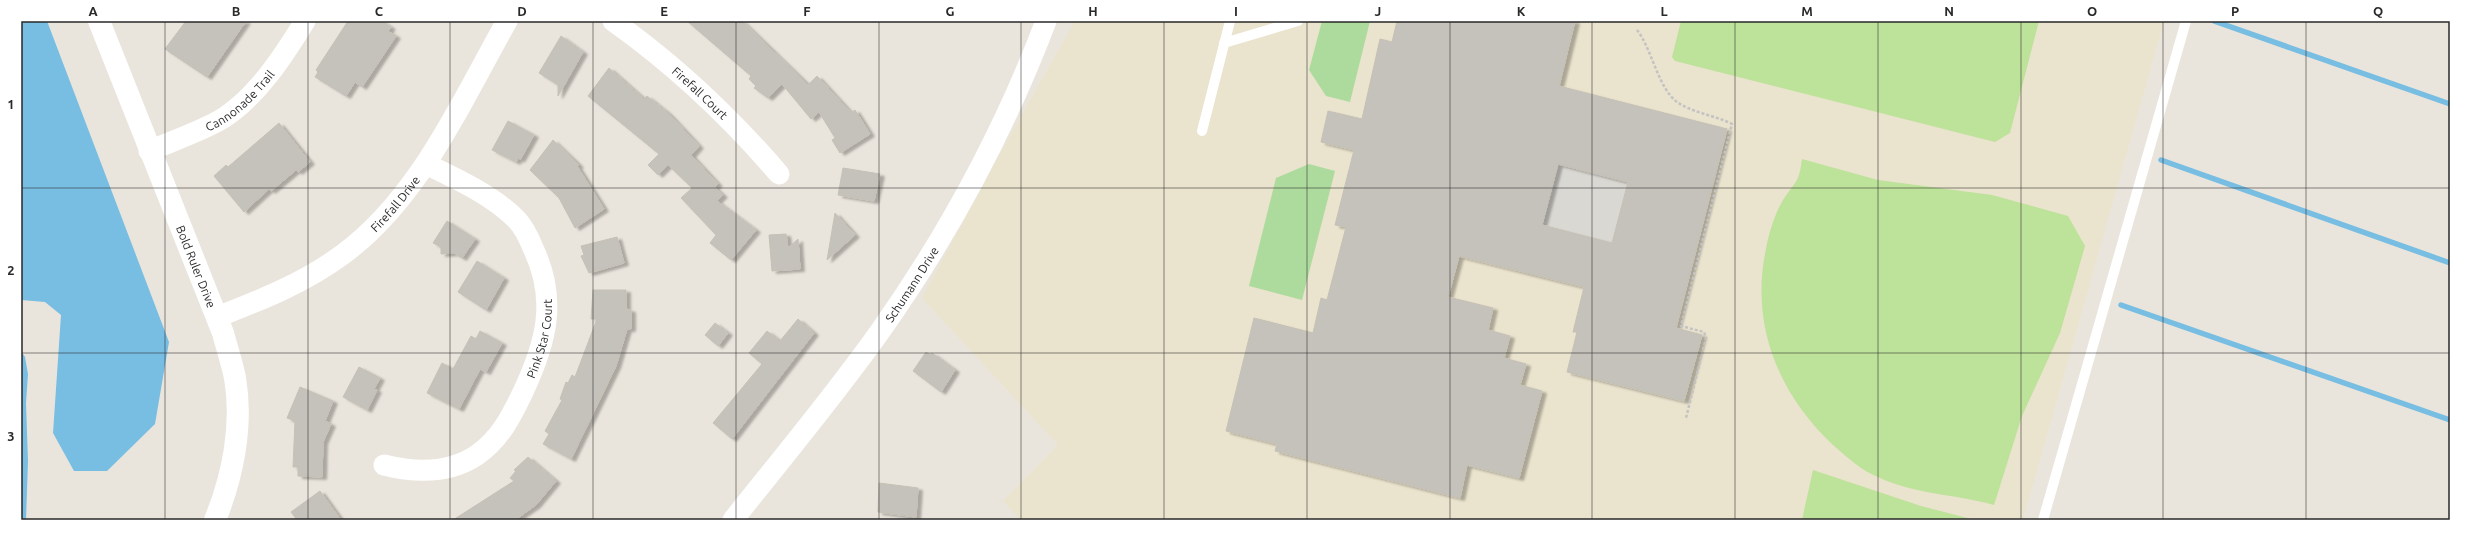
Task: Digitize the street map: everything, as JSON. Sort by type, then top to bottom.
[{"type":"street","name":"Bold Ruler Drive","points":[[98,21],[217,317],[235,378],[237,404],[231,472],[215,520]]},
{"type":"street","name":"Cannonade Trail","points":[[149,151],[225,117],[252,93],[272,71],[305,21]]},
{"type":"street","name":"Firefall Drive","points":[[217,317],[289,287],[342,255],[386,216],[426,164],[506,21]]},
{"type":"street","name":"Firefall Court","points":[[613,21],[672,67],[712,102],[750,139],[780,174]]},
{"type":"street","name":"Schumann Drive","points":[[732,520],[834,394],[882,329],[918,275],[951,220],[996,134],[1046,21]]},
{"type":"street","name":"Pink Star Court","points":[[384,465],[404,470],[442,469],[462,463],[493,442],[511,418],[538,359],[545,336],[547,301],[544,277],[538,258],[517,220],[489,198],[426,164]]},
{"type":"lane","points":[[1202,131],[1230,21]]},
{"type":"lane","points":[[1224,43],[1298,21]]},
{"type":"lane","points":[[2044,520],[2186,21]]},
{"type":"path","points":[[1636,30],[1645,41],[1649,55],[1664,83],[1677,101],[1732,124],[1681,326],[1704,332],[1706,338],[1686,418]]},
{"type":"shaded area","points":[[1075,21],[2164,21],[2023,520],[1021,520],[1003,501],[1058,445],[922,298],[1010,136]]},
{"type":"shaded area","points":[[1558,164],[1628,182],[1612,243],[1542,225]]},
{"type":"green space","points":[[1322,21],[1370,21],[1350,102],[1326,96],[1309,70]]},
{"type":"green space","points":[[1681,21],[2039,21],[2010,133],[1995,142],[1675,61],[1672,57]]},
{"type":"green space","points":[[1802,159],[1878,180],[1992,195],[2068,216],[2085,246],[2060,333],[2022,416],[1994,505],[1980,501],[1908,488],[1894,484],[1867,472],[1833,445],[1814,425],[1798,404],[1785,382],[1774,358],[1766,334],[1762,308],[1762,281],[1765,254],[1772,226],[1783,200],[1797,180],[1800,173]]},
{"type":"green space","points":[[1309,164],[1335,171],[1302,300],[1249,286],[1276,178]]},
{"type":"green space","points":[[1813,470],[1921,506],[1975,520],[1802,520]]},
{"type":"water","points":[[21,21],[47,21],[169,342],[155,424],[107,471],[74,471],[53,433],[61,315],[45,302],[21,300]]},
{"type":"water","points":[[21,351],[25,357],[28,374],[26,403],[28,461],[26,520],[21,520]]},
{"type":"building","points":[[186,21],[246,21],[207,77],[165,49]]},
{"type":"building","points":[[348,21],[382,21],[391,27],[388,31],[396,36],[362,87],[355,82],[346,96],[315,77],[318,72],[316,70]]},
{"type":"building","points":[[687,21],[742,21],[808,85],[817,76],[851,113],[855,110],[870,134],[840,153],[832,140],[835,138],[819,112],[811,119],[782,84],[768,98],[754,88],[756,86],[749,79],[751,76]]},
{"type":"building","points":[[1397,21],[1575,21],[1559,86],[1727,129],[1676,328],[1702,335],[1684,401],[1567,372],[1577,332],[1573,332],[1584,287],[1459,256],[1448,297],[1493,308],[1488,330],[1510,336],[1504,358],[1526,364],[1520,385],[1542,391],[1519,478],[1467,465],[1460,498],[1275,451],[1277,444],[1226,431],[1254,318],[1313,333],[1321,298],[1327,300],[1346,227],[1335,225],[1354,150],[1321,142],[1328,111],[1362,119],[1380,39],[1392,42]],"holes":[[[1558,164],[1628,182],[1612,243],[1542,225]]]},
{"type":"building","points":[[561,36],[583,52],[558,96],[558,85],[539,73]]},
{"type":"building","points":[[609,68],[644,99],[647,96],[668,113],[699,146],[691,155],[718,184],[714,187],[723,195],[717,201],[756,230],[731,260],[710,243],[716,235],[681,198],[692,188],[668,165],[658,175],[648,165],[659,154],[588,96]]},
{"type":"building","points":[[508,121],[534,135],[520,160],[518,158],[516,162],[492,150]]},
{"type":"building","points":[[279,123],[310,162],[298,172],[296,170],[271,191],[269,189],[244,212],[214,176],[226,165],[228,167]]},
{"type":"building","points":[[553,140],[579,165],[577,166],[604,209],[575,228],[559,198],[530,170]]},
{"type":"building","points":[[843,168],[880,174],[874,201],[838,195]]},
{"type":"building","points":[[835,213],[855,235],[827,260]]},
{"type":"building","points":[[447,221],[475,239],[462,258],[454,253],[441,254],[441,247],[433,243]]},
{"type":"building","points":[[786,234],[788,248],[798,239],[800,269],[772,271],[769,235]]},
{"type":"building","points":[[617,237],[624,263],[589,273],[581,256],[584,255],[581,246]]},
{"type":"building","points":[[477,261],[504,278],[486,310],[458,292]]},
{"type":"building","points":[[593,290],[626,290],[626,309],[631,310],[631,329],[627,329],[616,366],[571,459],[543,444],[549,434],[545,431],[562,400],[560,399],[566,382],[568,383],[572,375],[575,377],[597,319],[591,319]]},
{"type":"building","points":[[798,319],[814,333],[732,439],[713,423],[762,364],[749,353],[767,331],[780,341]]},
{"type":"building","points":[[715,323],[728,333],[718,346],[705,335]]},
{"type":"building","points":[[480,331],[502,343],[486,372],[480,369],[459,409],[427,393],[442,363],[453,369],[471,336],[476,339]]},
{"type":"building","points":[[926,352],[931,355],[932,353],[955,370],[941,392],[913,371]]},
{"type":"building","points":[[359,367],[380,378],[374,389],[377,390],[367,410],[343,397]]},
{"type":"building","points":[[300,387],[333,401],[325,421],[331,424],[323,442],[322,477],[298,476],[298,467],[293,467],[295,421],[287,418]]},
{"type":"building","points":[[528,457],[556,481],[536,505],[515,520],[453,520],[514,481],[510,478],[516,471],[514,470]]},
{"type":"building","points":[[879,483],[918,488],[916,517],[878,512]]},
{"type":"building","points":[[320,491],[341,520],[297,520],[291,512]]},
{"type":"waterway","points":[[2214,21],[2450,104]]},
{"type":"waterway","points":[[2161,160],[2450,263]]},
{"type":"waterway","points":[[2121,305],[2450,420]]}]
